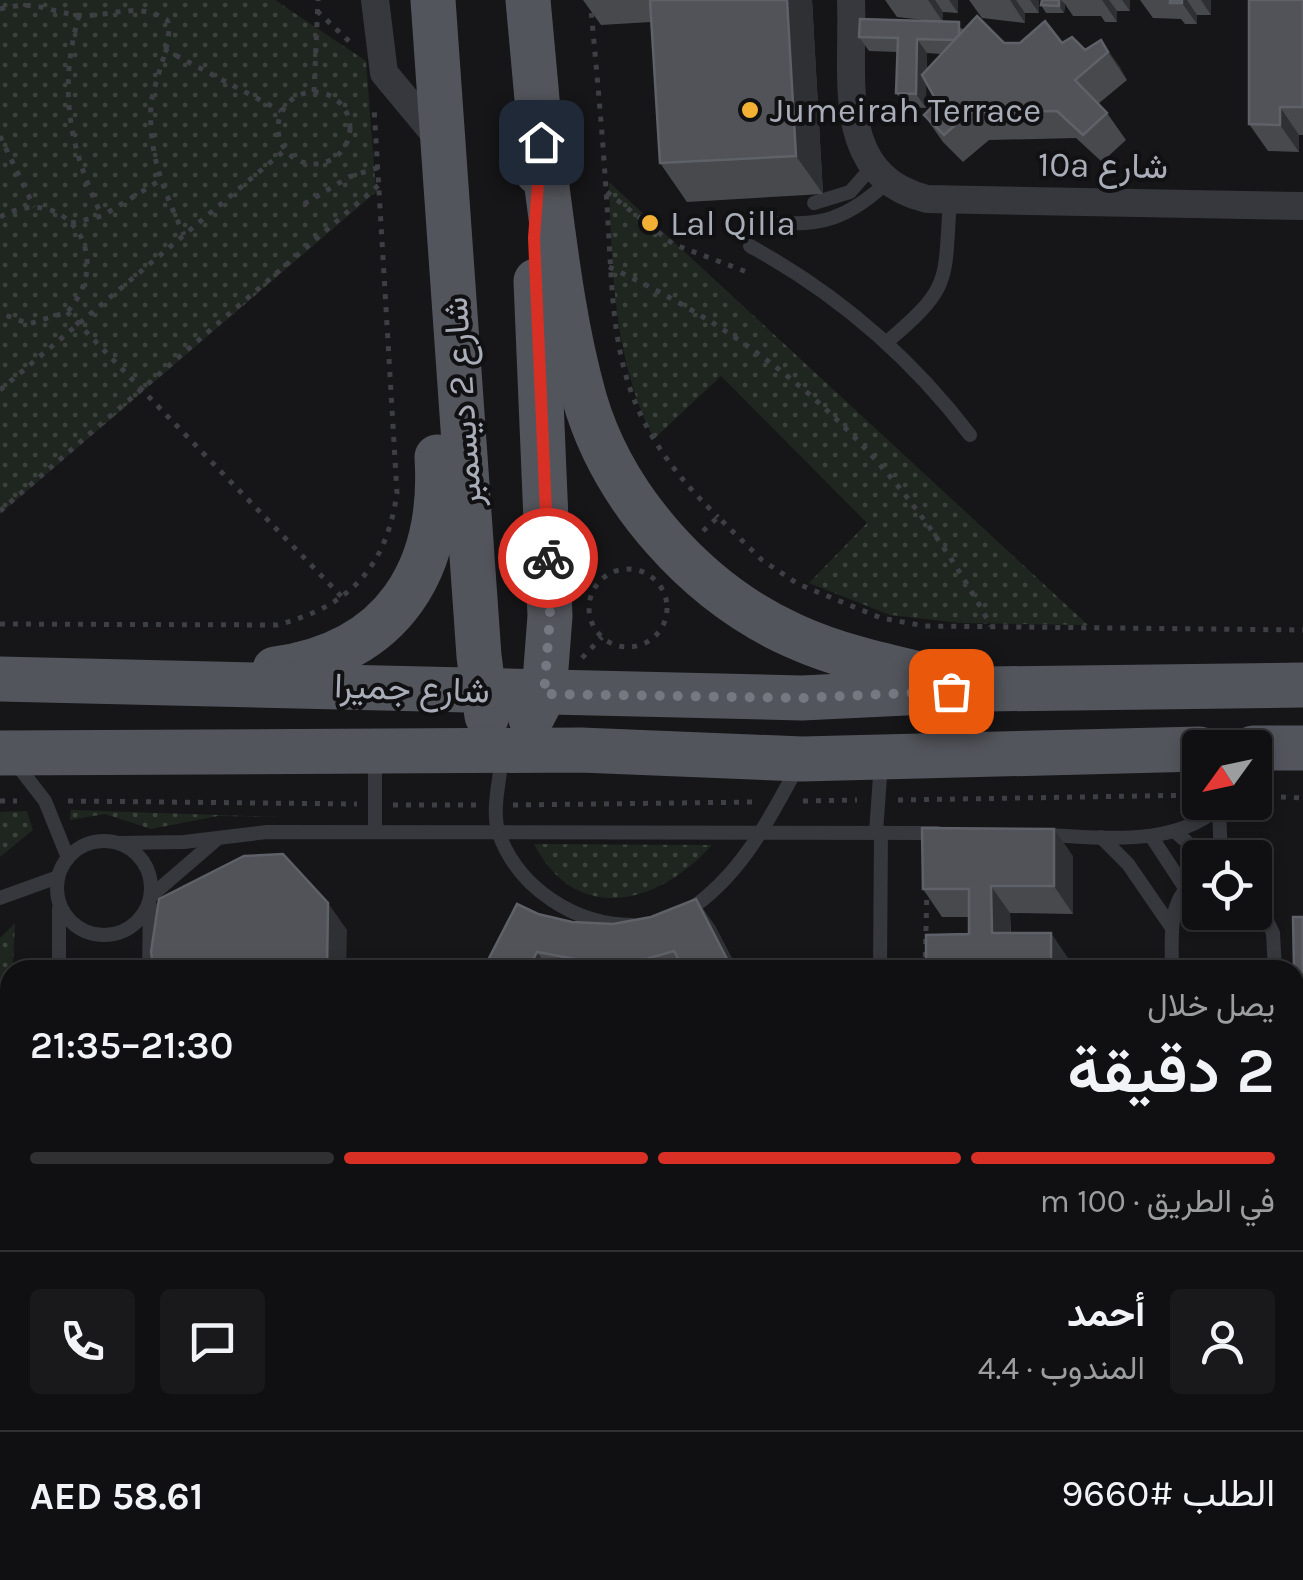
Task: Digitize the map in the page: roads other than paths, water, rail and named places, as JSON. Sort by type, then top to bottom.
[{"type":"main road","name":"شارع 2 ديسمبر","points":[[433,0],[486,712],[502,752]]},
{"type":"main road","points":[[528,0],[541,142],[570,336],[585,401],[612,462],[648,519],[666,565],[728,596],[792,635],[857,659],[988,689]]},
{"type":"main road","points":[[502,752],[520,736],[544,694],[550,616],[534,238],[541,142]]},
{"type":"main road","points":[[184,681],[300,666],[346,648],[386,618],[407,594],[434,536],[440,505],[436,438],[440,412],[459,359]]},
{"type":"main road","name":"شارع جميرا","points":[[0,679],[802,698],[988,689],[1303,685]]},
{"type":"main road","name":"شارع جميرا","points":[[4,753],[582,750],[802,760],[880,779],[1182,751]]},
{"type":"street","points":[[851,0],[860,148],[886,182]]},
{"type":"street","points":[[374,3],[380,61],[390,84],[443,144]]},
{"type":"street","name":"10a شارع","points":[[886,182],[950,200],[1303,206]]},
{"type":"lane","points":[[814,203],[886,182]]},
{"type":"lane","points":[[744,222],[823,224],[850,214],[886,182]]},
{"type":"lane","points":[[888,342],[925,310],[942,284],[950,200]]},
{"type":"lane","points":[[750,246],[822,289],[888,342],[970,435]]},
{"type":"lane","points":[[375,751],[376,832]]},
{"type":"lane","points":[[502,752],[499,834],[544,895],[569,912],[598,922],[643,924]]},
{"type":"lane","points":[[4,753],[46,800],[68,858]]},
{"type":"lane","points":[[672,917],[712,895],[762,832],[802,760]]},
{"type":"lane","points":[[880,779],[880,960]]},
{"type":"lane","points":[[1024,835],[1151,836],[1174,832],[1195,820]]},
{"type":"lane","points":[[60,960],[58,877],[68,858],[91,842],[216,839],[266,832],[947,834]]},
{"type":"lane","points":[[1174,832],[1184,840]]},
{"type":"lane","points":[[1101,836],[1152,895],[1172,928]]},
{"type":"lane","points":[[1151,836],[1182,883]]},
{"type":"lane","points":[[59,902],[74,924],[98,935],[124,931],[136,924],[150,898],[216,839]]},
{"type":"lane","points":[[120,843],[145,864],[150,898],[149,960]]},
{"type":"lane","points":[[0,898],[58,877]]},
{"type":"lane","points":[[1172,960],[1174,911],[1182,894]]},
{"type":"lane","points":[[1271,930],[1274,960]]},
{"type":"place","name":"Jumeirah Terrace","points":[[750,110]]},
{"type":"place","name":"Lal Qilla","points":[[650,223]]}]
